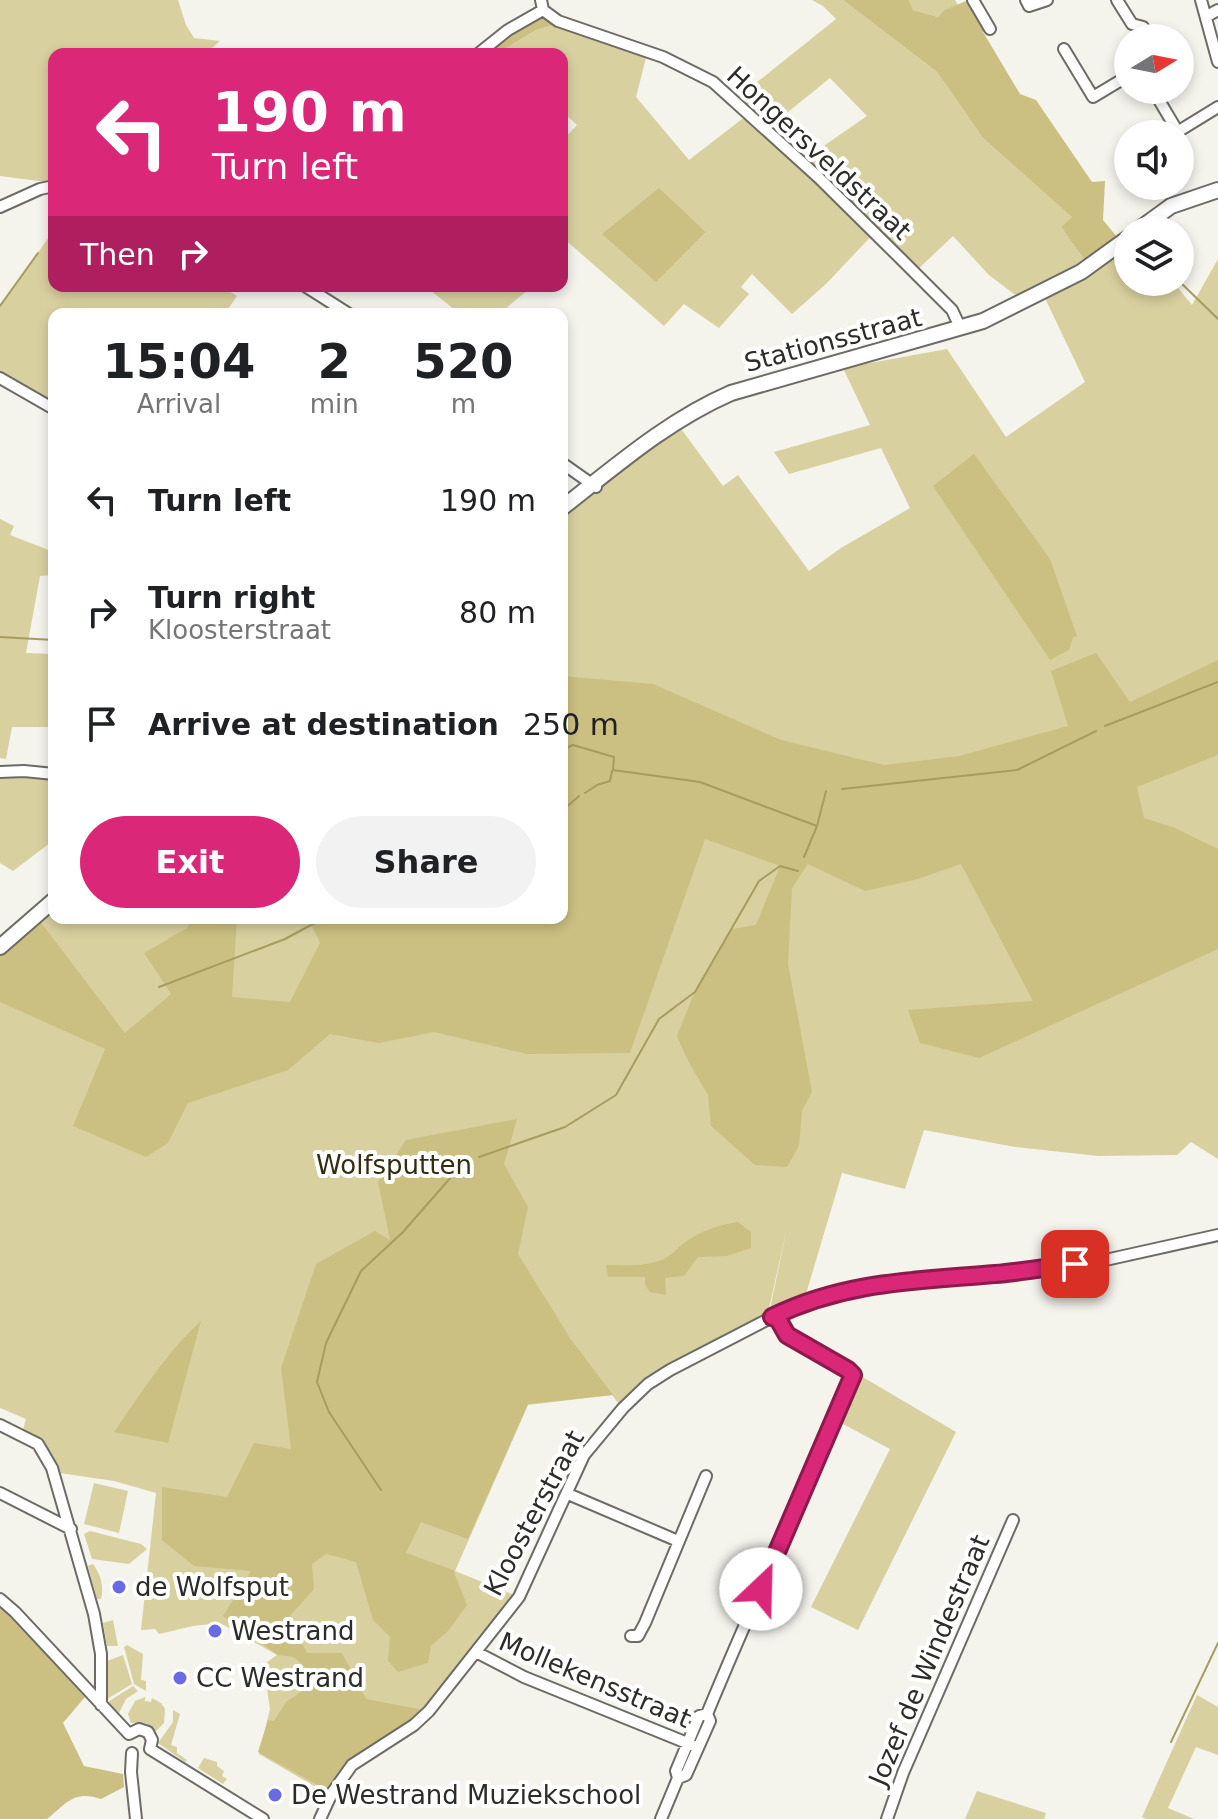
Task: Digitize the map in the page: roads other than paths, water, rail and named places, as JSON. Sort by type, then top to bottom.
[{"type":"street","points":[[973,0],[990,29]]},
{"type":"street","points":[[1026,0],[1029,6],[1047,0]]},
{"type":"street","points":[[1117,0],[1132,24]]},
{"type":"street","points":[[1201,0],[1218,62]]},
{"type":"street","points":[[486,48],[542,5]]},
{"type":"street","name":"Hongersveldstraat","points":[[542,5],[558,21],[663,57],[713,82],[818,177],[912,269],[952,310],[961,329]]},
{"type":"street","points":[[1207,16],[1218,10]]},
{"type":"street","points":[[1064,49],[1093,97],[1114,84]]},
{"type":"street","points":[[1194,122],[1218,107]]},
{"type":"street","points":[[0,207],[48,187]]},
{"type":"street","points":[[1157,216],[1171,206],[1218,190]]},
{"type":"street","name":"Stationsstraat","points":[[568,504],[684,415],[731,393],[983,321],[1070,278],[1114,248]]},
{"type":"street","points":[[314,292],[340,308]]},
{"type":"street","points":[[0,378],[48,406]]},
{"type":"street","points":[[568,467],[594,485]]},
{"type":"street","points":[[0,772],[48,773]]},
{"type":"street","points":[[0,947],[48,905]]},
{"type":"street","name":"Kloosterstraat","points":[[320,1819],[332,1793],[352,1765],[414,1725],[519,1597],[584,1455],[623,1408],[648,1384],[772,1317],[828,1295],[879,1283],[995,1274],[1101,1261],[1218,1235]]},
{"type":"street","points":[[661,1819],[678,1778],[676,1771],[693,1746],[699,1716],[707,1714],[853,1375],[787,1335],[778,1319],[772,1317]]},
{"type":"street","points":[[0,1425],[30,1438],[44,1450],[52,1468],[98,1633],[101,1705]]},
{"type":"street","points":[[631,1636],[638,1636],[645,1623],[706,1476]]},
{"type":"street","points":[[0,1493],[71,1529]]},
{"type":"street","points":[[568,1494],[678,1541]]},
{"type":"street","name":"Jozef de Windestraat","points":[[887,1819],[903,1773],[1013,1520]]},
{"type":"street","points":[[0,1599],[129,1734]]},
{"type":"street","name":"Mollekensstraat","points":[[476,1652],[524,1677],[693,1746]]},
{"type":"street","points":[[132,1753],[142,1755],[150,1749],[152,1740],[148,1732],[139,1729],[129,1734],[126,1744],[132,1753],[136,1819]]},
{"type":"street","points":[[150,1749],[263,1819]]},
{"type":"waterway","points":[[0,306],[38,253]]},
{"type":"waterway","points":[[1194,296],[1218,319]]},
{"type":"waterway","points":[[0,637],[48,640]]},
{"type":"waterway","points":[[1105,726],[1218,682]]},
{"type":"waterway","points":[[842,789],[1017,770],[1096,731]]},
{"type":"waterway","points":[[568,747],[573,745],[614,757],[613,770],[700,782],[817,826],[826,791]]},
{"type":"waterway","points":[[585,793],[610,781],[612,771]]},
{"type":"waterway","points":[[568,806],[579,796]]},
{"type":"waterway","points":[[804,857],[817,826]]},
{"type":"waterway","points":[[479,1157],[565,1127],[616,1095],[659,1019],[695,992],[759,881],[780,866],[798,871]]},
{"type":"waterway","points":[[159,987],[285,939],[313,924]]},
{"type":"waterway","points":[[381,1490],[329,1412],[317,1382],[326,1343],[361,1271],[403,1232],[459,1168],[470,1163]]},
{"type":"waterway","points":[[1171,1742],[1218,1643]]},
{"type":"place","name":"de Wolfsput","points":[[119,1587]]},
{"type":"place","name":"Westrand","points":[[215,1631]]},
{"type":"place","name":"CC Westrand","points":[[180,1678]]},
{"type":"place","name":"De Westrand Muziekschool","points":[[275,1795]]},
{"type":"park label","name":"Wolfsputten","points":[[394,1165]]}]
